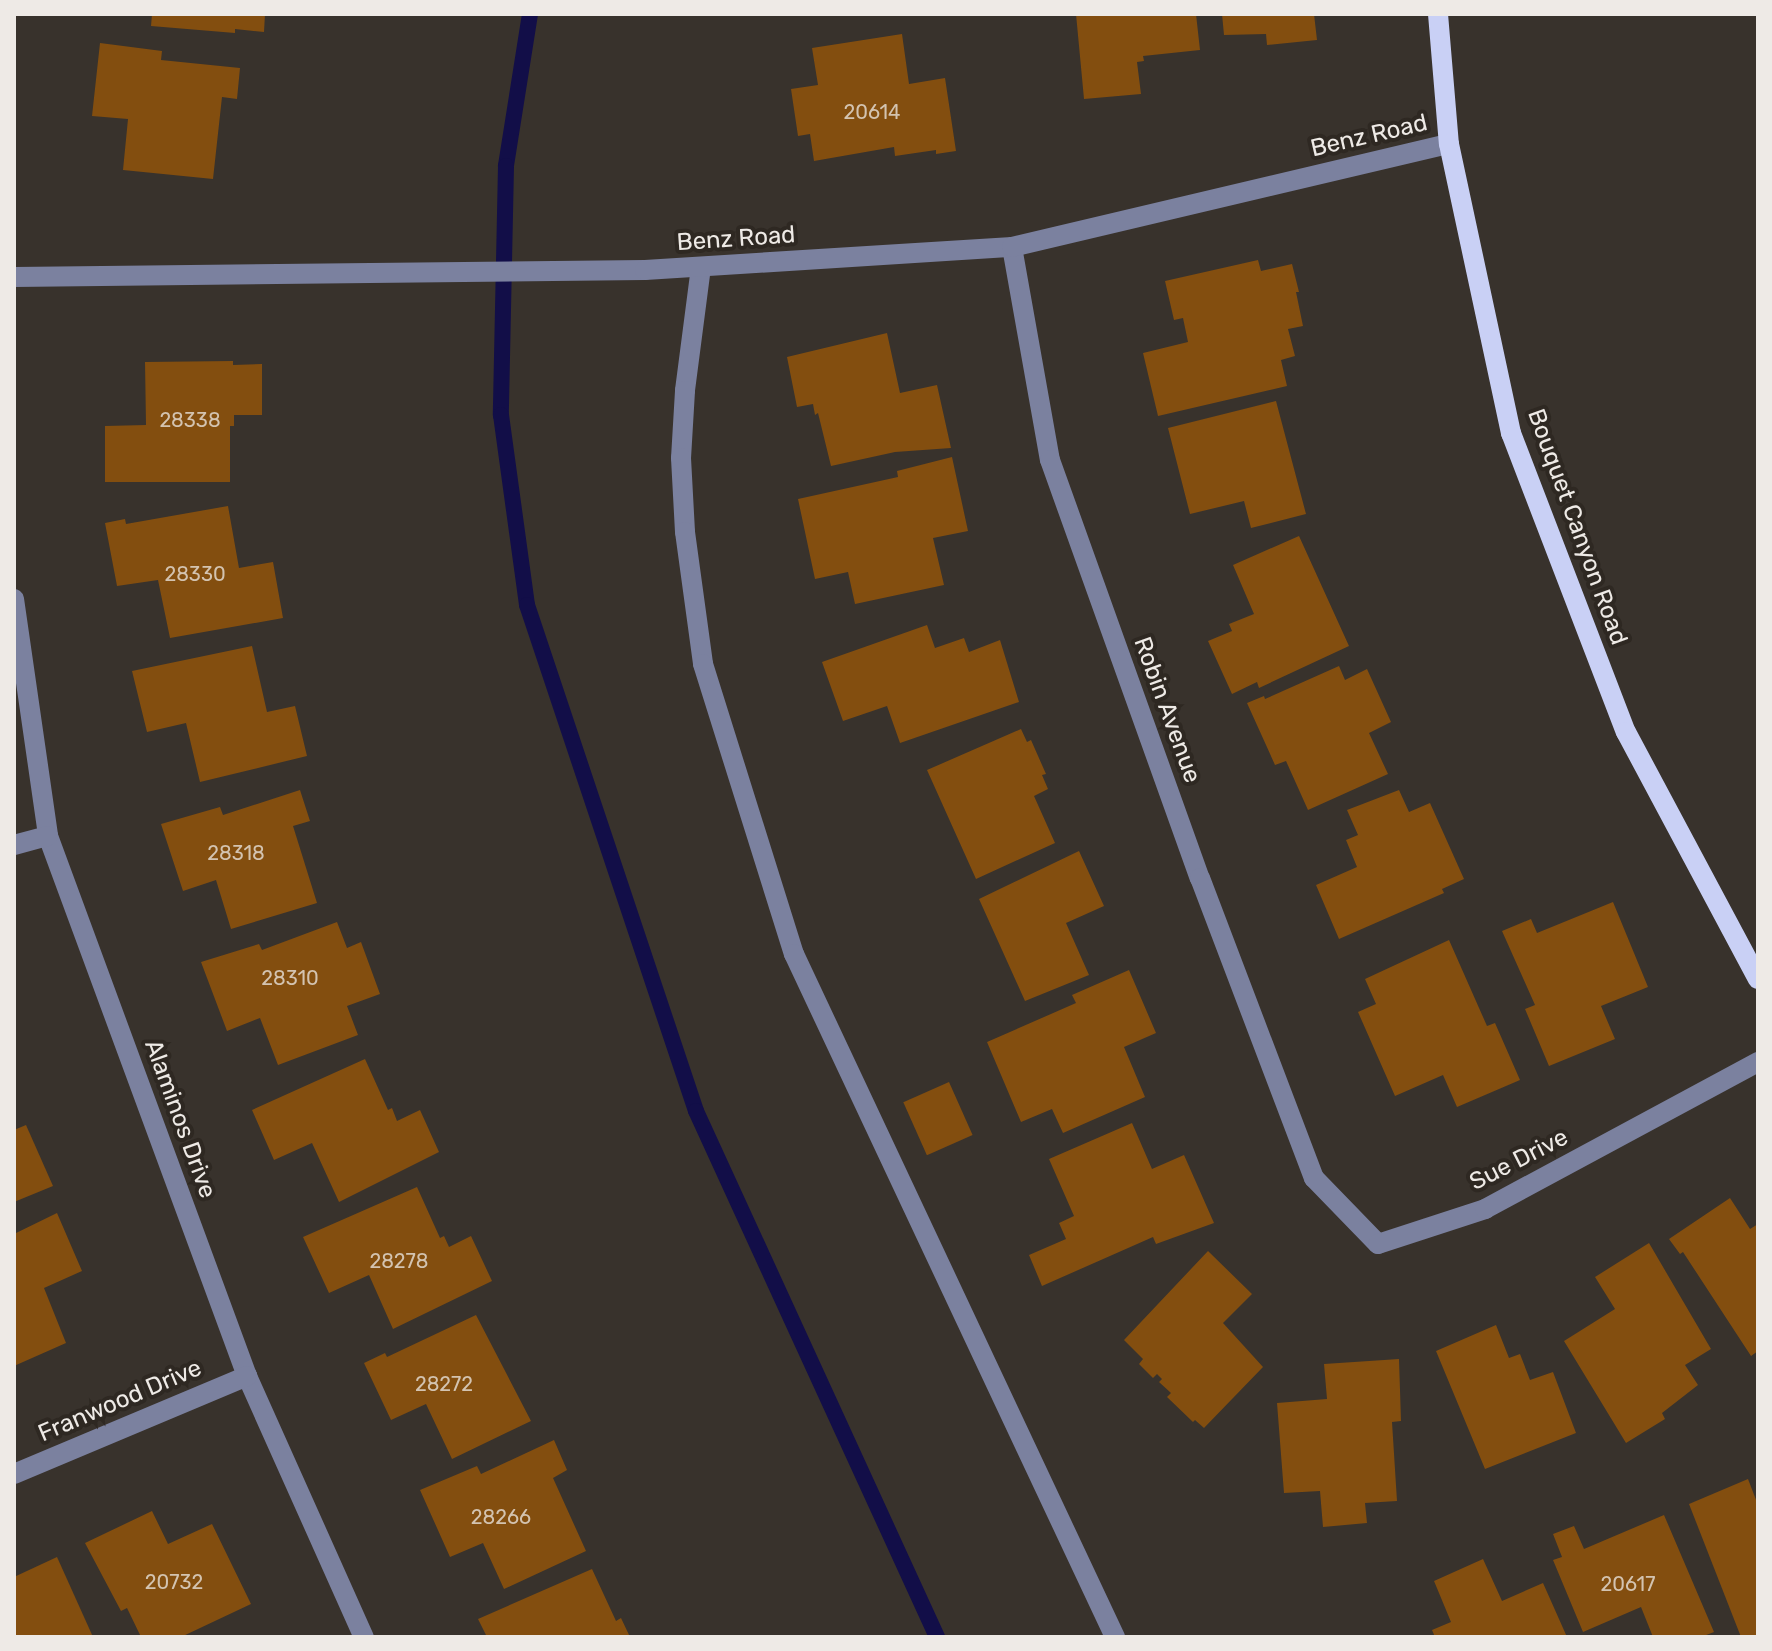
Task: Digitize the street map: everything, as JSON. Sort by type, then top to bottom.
[{"type":"main road","name":"Bouquet Canyon Road","points":[[1438,14],[1449,144],[1511,433],[1626,732],[1758,979]]},
{"type":"street","name":"Benz Road","points":[[14,277],[645,270],[1012,247],[1449,144]]},
{"type":"street","name":"Robin Avenue","points":[[1012,247],[1050,460],[1200,878],[1314,1178]]},
{"type":"street","points":[[701,267],[685,391],[681,458],[685,532],[703,664],[794,954],[1115,1637]]},
{"type":"street","name":"Alaminos Drive","points":[[14,599],[48,836],[247,1376],[364,1637]]},
{"type":"street","points":[[14,845],[48,836]]},
{"type":"street","name":"Sue Drive","points":[[1314,1178],[1378,1244],[1485,1209],[1758,1062]]},
{"type":"street","name":"Franwood Drive","points":[[14,1474],[247,1376]]},
{"type":"building","points":[[152,14],[265,14],[264,32],[235,29],[235,33],[151,26]]},
{"type":"building","points":[[1076,14],[1196,14],[1200,50],[1143,56],[1144,61],[1137,62],[1141,94],[1084,99]]},
{"type":"building","points":[[1222,14],[1314,14],[1317,40],[1267,45],[1266,34],[1224,35]]},
{"type":"building","points":[[902,34],[909,84],[945,78],[956,151],[936,154],[936,150],[895,156],[894,147],[814,161],[810,134],[798,136],[791,89],[818,85],[812,48]]},
{"type":"building","points":[[100,43],[162,51],[161,60],[240,68],[237,99],[222,97],[213,179],[123,170],[128,119],[92,116]]},
{"type":"building","points":[[1258,260],[1261,271],[1292,264],[1299,292],[1296,292],[1303,326],[1288,329],[1295,356],[1281,360],[1287,386],[1158,416],[1143,353],[1188,342],[1183,318],[1174,320],[1165,281]]},
{"type":"building","points":[[887,333],[900,393],[937,385],[951,448],[895,452],[831,466],[813,404],[797,407],[787,357]]},
{"type":"building","points":[[233,361],[233,365],[262,364],[262,415],[234,415],[234,426],[230,426],[230,482],[105,482],[105,426],[146,425],[145,362]]},
{"type":"building","points":[[1276,401],[1306,514],[1251,528],[1244,501],[1190,514],[1168,428]]},
{"type":"building","points":[[952,457],[968,531],[933,538],[944,585],[855,604],[848,572],[815,579],[798,499],[898,477],[897,471]]},
{"type":"building","points":[[228,506],[239,568],[273,562],[283,618],[170,638],[158,580],[117,586],[105,523],[125,519],[126,524]]},
{"type":"building","points":[[1299,536],[1349,646],[1259,688],[1257,682],[1232,694],[1208,641],[1232,631],[1229,624],[1254,614],[1233,565]]},
{"type":"building","points":[[927,625],[935,648],[964,638],[969,652],[1000,640],[1019,702],[900,743],[887,706],[843,721],[822,662]]},
{"type":"building","points":[[252,646],[267,712],[295,706],[307,756],[200,782],[186,723],[147,732],[132,671]]},
{"type":"building","points":[[1339,666],[1345,680],[1367,669],[1391,722],[1369,733],[1388,774],[1308,810],[1286,761],[1275,765],[1247,703],[1264,696],[1265,699]]},
{"type":"building","points":[[1021,729],[1027,742],[1031,740],[1046,774],[1042,775],[1048,789],[1034,796],[1055,843],[976,879],[927,770]]},
{"type":"building","points":[[300,790],[310,821],[293,826],[317,903],[231,929],[216,880],[183,891],[161,824],[220,807],[223,815]]},
{"type":"building","points":[[1399,790],[1409,812],[1430,803],[1464,879],[1442,889],[1444,893],[1339,939],[1316,885],[1357,867],[1346,840],[1358,835],[1347,810]]},
{"type":"building","points":[[1079,851],[1104,906],[1066,923],[1089,975],[1025,1001],[979,899]]},
{"type":"building","points":[[1613,902],[1648,987],[1601,1006],[1615,1039],[1549,1066],[1525,1009],[1535,1005],[1502,931],[1531,919],[1537,933]]},
{"type":"building","points":[[337,922],[347,948],[361,942],[380,994],[347,1006],[358,1035],[278,1065],[260,1018],[227,1031],[201,962],[259,944],[262,950]]},
{"type":"building","points":[[1449,940],[1487,1026],[1495,1023],[1520,1080],[1457,1107],[1443,1075],[1395,1096],[1358,1012],[1376,1004],[1365,979]]},
{"type":"building","points":[[1129,970],[1156,1033],[1124,1047],[1145,1097],[1063,1133],[1052,1109],[1021,1122],[987,1042],[1076,1003],[1072,995]]},
{"type":"building","points":[[365,1059],[388,1110],[392,1108],[397,1121],[420,1110],[439,1152],[339,1202],[312,1143],[274,1160],[252,1110]]},
{"type":"building","points":[[949,1082],[973,1135],[927,1155],[903,1102]]},
{"type":"building","points":[[1132,1123],[1152,1169],[1184,1155],[1214,1223],[1156,1244],[1153,1237],[1042,1286],[1029,1255],[1066,1239],[1059,1223],[1074,1216],[1049,1159]]},
{"type":"building","points":[[26,1125],[53,1186],[14,1202],[14,1130]]},
{"type":"building","points":[[417,1187],[440,1238],[444,1236],[449,1247],[471,1236],[492,1281],[393,1329],[369,1275],[329,1293],[303,1237]]},
{"type":"building","points":[[1730,1198],[1750,1229],[1758,1224],[1758,1351],[1751,1356],[1683,1252],[1680,1254],[1669,1239]]},
{"type":"building","points":[[57,1213],[82,1271],[44,1288],[66,1343],[14,1366],[14,1234]]},
{"type":"building","points":[[1649,1243],[1711,1349],[1685,1365],[1698,1385],[1662,1413],[1665,1419],[1626,1443],[1564,1341],[1615,1309],[1595,1277]]},
{"type":"building","points":[[1208,1251],[1252,1294],[1223,1323],[1263,1367],[1204,1428],[1195,1420],[1193,1422],[1167,1397],[1171,1393],[1159,1382],[1162,1379],[1157,1374],[1153,1378],[1139,1364],[1143,1359],[1124,1340]]},
{"type":"building","points":[[476,1315],[531,1421],[452,1459],[426,1404],[391,1420],[364,1363],[385,1353],[387,1357]]},
{"type":"building","points":[[1496,1325],[1509,1358],[1520,1354],[1530,1380],[1553,1372],[1576,1433],[1485,1469],[1436,1351]]},
{"type":"building","points":[[1399,1359],[1401,1421],[1392,1422],[1397,1501],[1365,1503],[1367,1523],[1323,1527],[1320,1491],[1284,1493],[1277,1403],[1327,1399],[1324,1364]]},
{"type":"building","points":[[554,1440],[567,1470],[553,1478],[586,1551],[504,1589],[483,1543],[450,1557],[420,1490],[477,1466],[481,1474]]},
{"type":"building","points":[[1748,1479],[1758,1505],[1758,1635],[1741,1637],[1689,1504]]},
{"type":"building","points":[[152,1511],[168,1544],[212,1524],[251,1604],[181,1637],[141,1637],[127,1608],[121,1611],[85,1543]]},
{"type":"building","points":[[1664,1515],[1714,1632],[1701,1637],[1653,1637],[1641,1607],[1583,1632],[1553,1560],[1562,1557],[1553,1534],[1574,1526],[1584,1549]]},
{"type":"building","points":[[57,1557],[93,1637],[14,1637],[14,1577]]},
{"type":"building","points":[[1483,1559],[1502,1601],[1543,1583],[1567,1637],[1435,1637],[1432,1630],[1451,1622],[1434,1581]]},
{"type":"building","points":[[592,1569],[616,1621],[621,1618],[630,1637],[487,1637],[478,1619]]},
{"type":"waterway","points":[[530,14],[506,166],[501,415],[527,605],[696,1111],[937,1637]]}]
